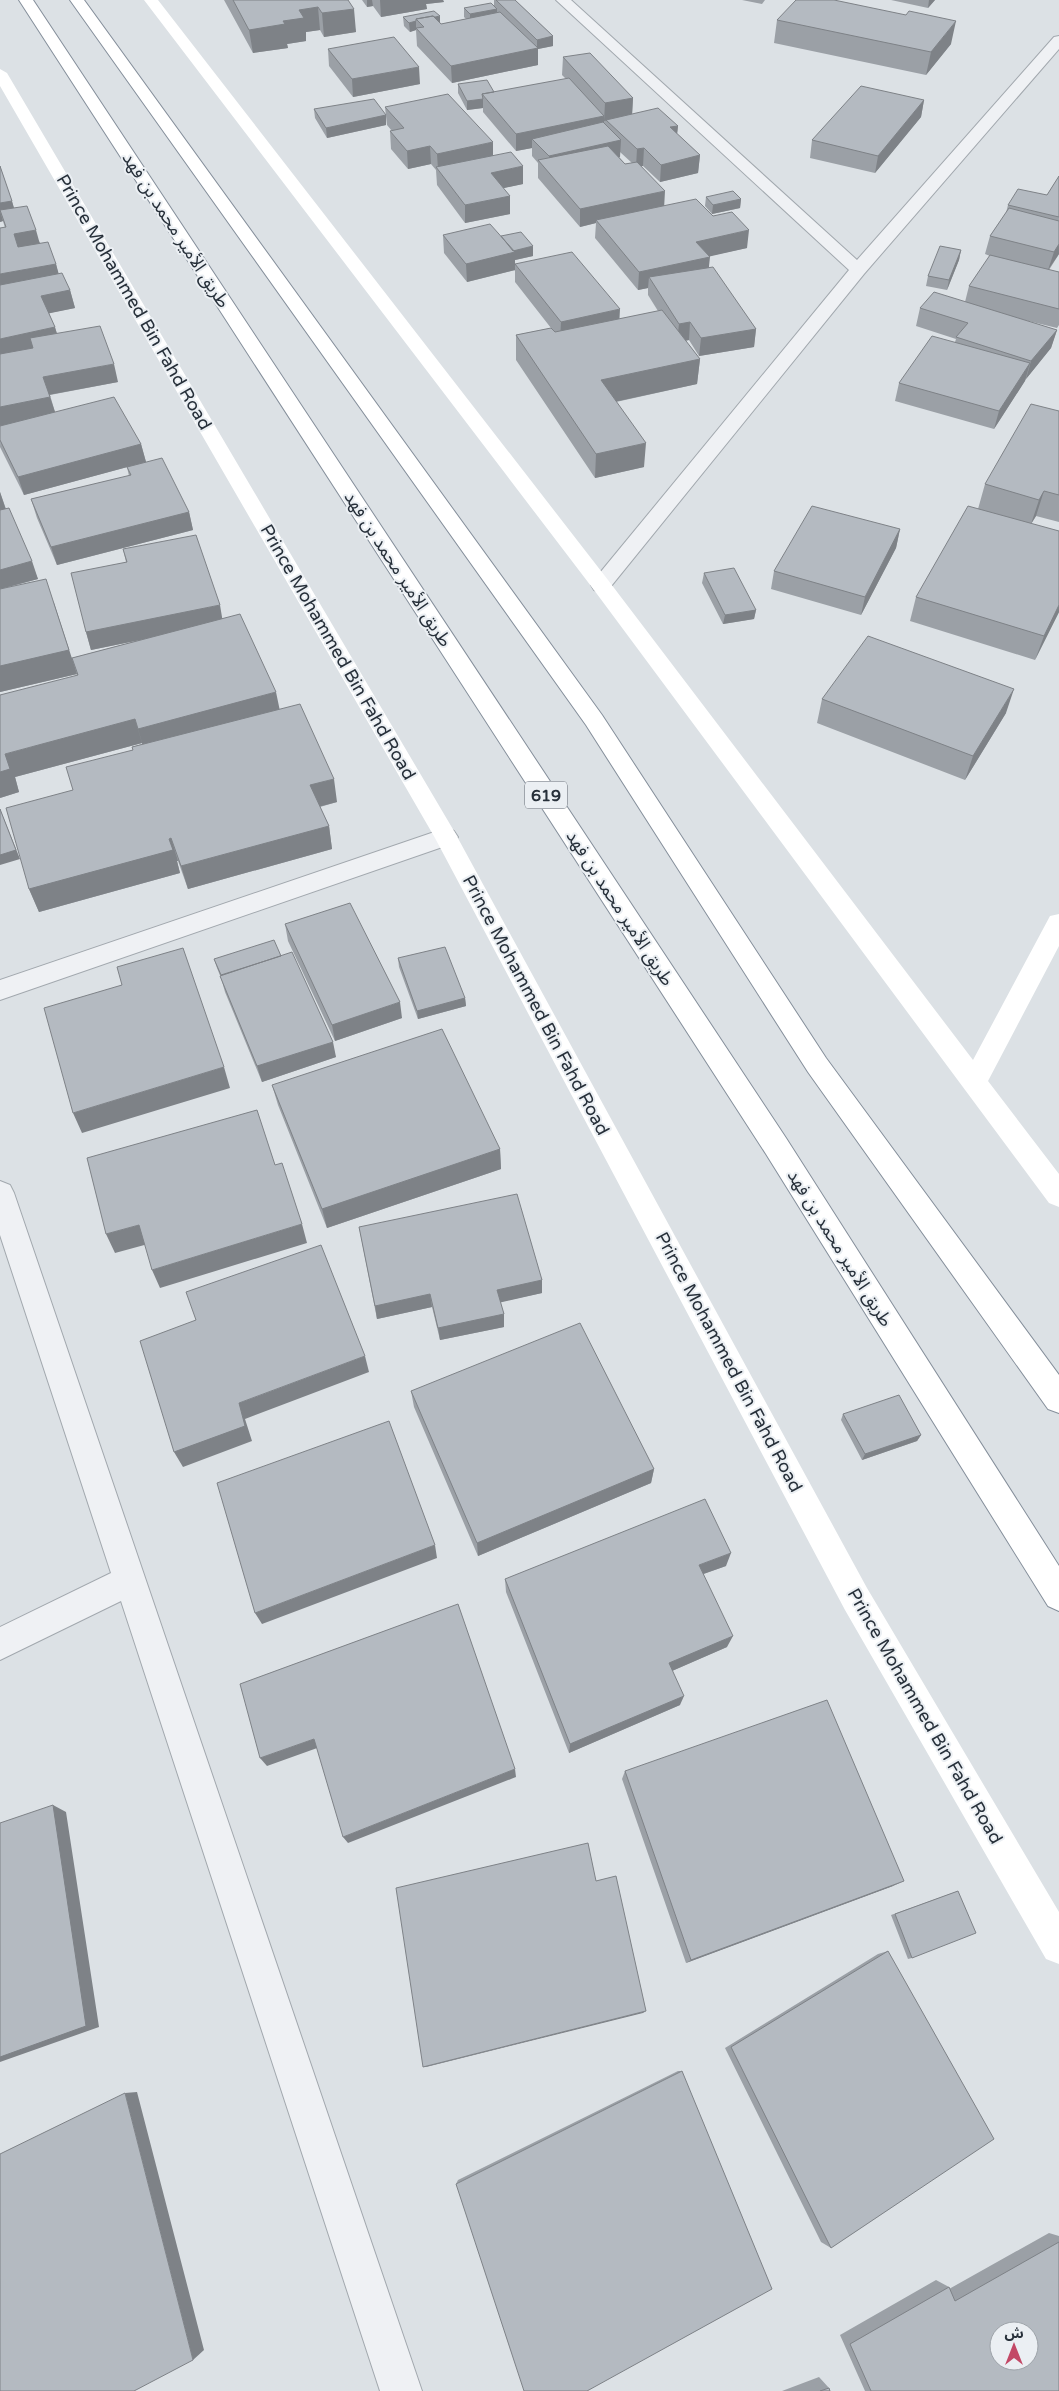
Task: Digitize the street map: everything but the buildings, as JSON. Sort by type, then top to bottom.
[{"type":"main road","name":"طريق الأمير محمد بن فهد","points":[[26,0],[776,1146],[1059,1595]]},
{"type":"main road","points":[[77,0],[594,720],[817,1065],[1059,1399]]},
{"type":"main road","points":[[151,0],[601,585],[1059,1195]]},
{"type":"main road","name":"Prince Mohammed Bin Fahd Road","points":[[0,73],[446,836],[856,1599],[1059,1946]]},
{"type":"main road","points":[[974,1083],[1059,923]]},
{"type":"street","points":[[563,0],[858,270]]},
{"type":"street","points":[[601,585],[858,270],[1059,40]]},
{"type":"street","points":[[0,990],[446,836]]},
{"type":"street","points":[[0,1192],[401,2391]]},
{"type":"street","points":[[0,1644],[130,1580]]}]
